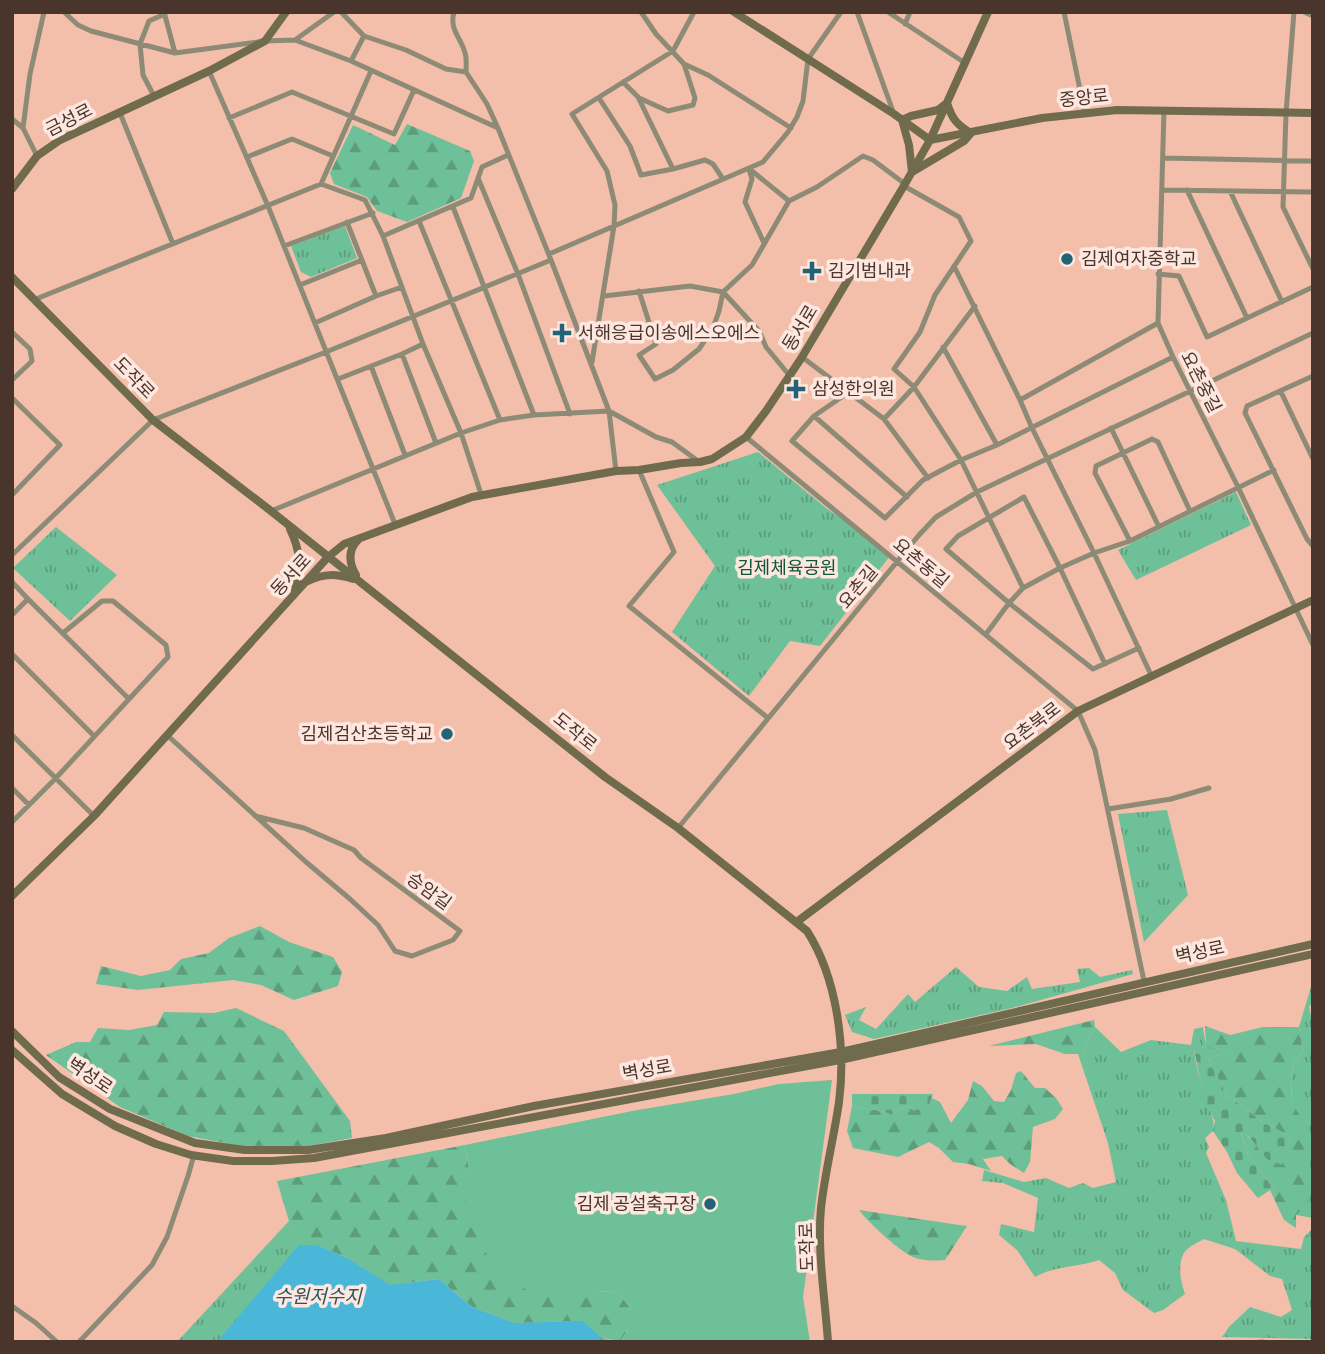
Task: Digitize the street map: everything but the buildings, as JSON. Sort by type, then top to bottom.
[{"type":"main road","name":"금성로","points":[[12,190],[37,156],[61,140],[209,71],[265,41],[286,12]]},
{"type":"main road","points":[[734,12],[930,140]]},
{"type":"main road","name":"동서로","points":[[12,896],[94,816],[304,583],[344,544],[481,494],[616,471],[699,462],[712,459],[746,437],[802,357],[912,172],[930,140],[988,12]]},
{"type":"main road","points":[[947,103],[954,121],[971,133],[964,141],[912,172],[909,145],[898,117],[938,110],[947,103]]},
{"type":"main road","name":"중앙로","points":[[930,140],[1042,118],[1116,110],[1313,113]]},
{"type":"main road","name":"도작로","points":[[12,276],[153,420],[605,777],[678,828],[807,930],[817,946],[840,1026],[839,1098],[821,1209],[828,1342]]},
{"type":"main road","points":[[289,526],[300,555],[295,593]]},
{"type":"main road","points":[[359,581],[351,565],[350,556],[355,543],[361,537]]},
{"type":"main road","points":[[304,583],[317,576],[327,575],[340,575],[359,581]]},
{"type":"main road","name":"요촌북로","points":[[798,922],[1078,711],[1313,600]]},
{"type":"main road","name":"벽성로","points":[[12,1031],[59,1077],[110,1109],[195,1143],[245,1150],[308,1150],[386,1138],[534,1106],[841,1056],[1144,981],[1313,944]]},
{"type":"main road","name":"벽성로","points":[[12,1050],[62,1094],[115,1126],[156,1144],[194,1155],[233,1161],[272,1161],[314,1157],[841,1056],[1313,954]]},
{"type":"street","points":[[23,128],[30,74],[44,12]]},
{"type":"street","points":[[64,12],[78,25],[91,31],[175,53],[265,41],[295,40],[351,61],[498,128]]},
{"type":"street","points":[[295,40],[334,12]]},
{"type":"street","points":[[341,12],[364,36],[406,50],[446,69],[466,72]]},
{"type":"street","points":[[454,12],[452,21],[466,54],[466,72],[487,104],[498,128],[609,411],[616,471]]},
{"type":"street","points":[[639,98],[667,111],[693,106],[695,98],[684,64],[656,34],[641,12]]},
{"type":"street","points":[[592,364],[604,296],[615,205],[607,171],[572,114],[673,51],[694,12]]},
{"type":"street","points":[[12,555],[153,420],[485,288],[614,226],[763,162],[797,117],[803,102],[808,59],[841,12]]},
{"type":"street","points":[[857,12],[898,117]]},
{"type":"street","points":[[888,12],[965,64]]},
{"type":"street","points":[[905,24],[910,12]]},
{"type":"street","points":[[1065,12],[1085,114]]},
{"type":"street","points":[[1294,12],[1286,113],[1283,207],[1313,269]]},
{"type":"street","points":[[1304,12],[1313,16]]},
{"type":"street","points":[[154,96],[143,75],[140,44],[149,21],[165,13],[175,53]]},
{"type":"street","points":[[351,61],[364,36]]},
{"type":"street","points":[[684,64],[708,75],[791,128]]},
{"type":"street","points":[[209,71],[268,206],[395,524]]},
{"type":"street","points":[[321,184],[370,71]]},
{"type":"street","points":[[623,82],[639,98],[673,169]]},
{"type":"street","points":[[229,118],[292,92],[394,134],[414,90]]},
{"type":"street","points":[[599,98],[630,146],[641,175],[705,160],[713,164],[723,179]]},
{"type":"street","name":"요촌중길","points":[[1164,110],[1158,323],[1172,357],[1191,390],[1313,645]]},
{"type":"street","points":[[120,113],[173,244]]},
{"type":"street","points":[[12,119],[23,128],[37,156]]},
{"type":"street","points":[[247,157],[292,139],[333,156]]},
{"type":"street","points":[[383,236],[471,198],[482,167],[508,155]]},
{"type":"street","points":[[639,291],[656,344],[639,355],[654,379],[673,370],[699,349],[713,328],[723,292],[752,265],[789,201],[817,187],[863,156],[873,160],[904,185],[959,218],[971,241],[935,295],[920,332],[894,369],[914,387],[961,460],[1023,588]]},
{"type":"street","points":[[1163,158],[1313,161]]},
{"type":"street","points":[[749,169],[789,201]]},
{"type":"street","points":[[749,169],[752,178],[745,202],[764,243]]},
{"type":"street","points":[[478,178],[518,274],[570,414]]},
{"type":"street","points":[[36,299],[321,184],[365,200],[383,236],[461,433],[481,494]]},
{"type":"street","points":[[1162,190],[1313,192]]},
{"type":"street","points":[[1187,190],[1247,318]]},
{"type":"street","points":[[1230,191],[1282,302]]},
{"type":"street","points":[[453,207],[534,415]]},
{"type":"street","points":[[284,246],[373,214]]},
{"type":"street","points":[[419,221],[500,419]]},
{"type":"street","points":[[347,222],[376,296]]},
{"type":"street","points":[[300,285],[362,260]]},
{"type":"street","points":[[954,266],[1152,677]]},
{"type":"street","points":[[1158,274],[1179,276],[1208,337],[1313,287]]},
{"type":"street","points":[[604,296],[690,286],[723,292],[759,331],[766,348],[789,375]]},
{"type":"street","points":[[314,323],[402,287]]},
{"type":"street","points":[[884,419],[914,387],[975,306]]},
{"type":"street","points":[[1020,400],[1158,323]]},
{"type":"street","points":[[12,332],[30,349],[32,361],[12,380]]},
{"type":"street","name":"요촌길","points":[[678,828],[936,517],[977,492],[1313,333]]},
{"type":"street","points":[[338,379],[424,344]]},
{"type":"street","points":[[943,347],[997,445]]},
{"type":"street","points":[[402,354],[436,443]]},
{"type":"street","points":[[802,357],[884,419],[928,478]]},
{"type":"street","points":[[849,393],[814,416],[792,441],[886,518],[923,480],[1172,357]]},
{"type":"street","points":[[371,366],[405,455]]},
{"type":"street","points":[[1313,376],[1247,406],[1245,413],[1307,539],[1313,546]]},
{"type":"street","points":[[1281,392],[1313,459]]},
{"type":"street","points":[[12,398],[60,445],[13,491]]},
{"type":"street","points":[[271,511],[461,433],[500,419],[534,415],[609,411],[656,437],[672,442],[699,462]]},
{"type":"street","points":[[814,416],[907,497]]},
{"type":"street","points":[[1111,428],[1159,527]]},
{"type":"street","name":"요촌동길","points":[[746,437],[1078,711]]},
{"type":"street","points":[[1130,541],[1095,473],[1096,466],[1153,439],[1158,442],[1190,511]]},
{"type":"street","points":[[639,470],[674,552],[629,606],[768,718]]},
{"type":"street","points":[[986,634],[1023,588],[1060,568],[1130,541],[1274,470]]},
{"type":"street","points":[[1105,664],[1024,497],[958,536],[946,549],[1093,669],[1105,664],[1139,648]]},
{"type":"street","points":[[12,582],[128,698]]},
{"type":"street","points":[[12,615],[28,599]]},
{"type":"street","points":[[12,822],[168,657],[166,645],[113,601],[102,601],[63,633]]},
{"type":"street","points":[[12,654],[94,736]]},
{"type":"street","points":[[1078,711],[1095,750],[1144,981]]},
{"type":"street","points":[[12,735],[94,816]]},
{"type":"street","name":"승암길","points":[[167,735],[255,816],[373,920],[395,951],[412,956],[453,940],[460,932],[354,850],[304,828],[255,816]]},
{"type":"street","points":[[12,788],[29,805]]},
{"type":"street","points":[[1108,809],[1171,799],[1209,788]]},
{"type":"street","points":[[79,1342],[152,1265],[167,1237],[194,1155]]},
{"type":"street","points":[[12,1306],[57,1342]]},
{"type":"green space","points":[[407,124],[470,151],[474,161],[461,198],[407,222],[377,211],[367,197],[334,184],[330,173],[353,125],[395,145]]},
{"type":"green space","points":[[345,226],[357,258],[311,277],[301,272],[291,246]]},
{"type":"green space","name":"김제체육공원","points":[[758,452],[890,556],[820,646],[790,641],[749,696],[672,632],[715,566],[657,485]]},
{"type":"green space","points":[[1236,492],[1251,525],[1136,580],[1118,550]]},
{"type":"green space","points":[[56,527],[117,575],[70,621],[13,568]]},
{"type":"green space","points":[[1167,810],[1188,895],[1144,942],[1118,814]]},
{"type":"green space","points":[[260,926],[289,942],[333,957],[342,972],[338,986],[294,1000],[261,985],[233,980],[138,990],[96,984],[101,966],[141,976],[170,970],[181,959],[209,953],[229,938]]},
{"type":"green space","points":[[956,967],[979,987],[1007,991],[1027,977],[1032,989],[1080,982],[1077,969],[1089,968],[1100,977],[1132,970],[1133,974],[1012,1008],[874,1039],[852,1032],[845,1015],[866,1007],[859,1020],[876,1029],[908,994],[915,1002]]},
{"type":"green space","points":[[1313,980],[1313,1004],[1309,1006],[1313,1026],[1313,1218],[1296,1215],[1291,1076],[1294,1062],[1303,1051],[1299,1027]]},
{"type":"green space","points":[[236,1008],[284,1031],[350,1121],[352,1138],[308,1146],[241,1146],[188,1136],[120,1107],[46,1055],[76,1042],[90,1042],[98,1028],[129,1030],[157,1025],[164,1012],[214,1013]]},
{"type":"green space","points":[[1094,1020],[1095,1027],[1082,1054],[1065,1054],[1036,1044],[989,1046]]},
{"type":"green space","points":[[1205,1026],[1230,1035],[1263,1027],[1299,1027],[1303,1051],[1294,1062],[1291,1076],[1292,1103],[1312,1141],[1307,1204],[1296,1215],[1296,1228],[1284,1220],[1270,1190],[1273,1188],[1248,1154],[1240,1130],[1263,1153],[1281,1164],[1290,1136],[1262,1122],[1227,1096],[1208,1059],[1229,1050],[1206,1047]]},
{"type":"green space","points":[[1095,1027],[1121,1052],[1151,1040],[1191,1045],[1194,1029],[1203,1027],[1206,1047],[1194,1050],[1213,1123],[1213,1131],[1205,1138],[1209,1147],[1206,1153],[1226,1200],[1236,1241],[1301,1249],[1304,1237],[1313,1228],[1313,1339],[1222,1337],[1250,1307],[1281,1317],[1292,1310],[1282,1279],[1270,1276],[1235,1249],[1204,1239],[1188,1248],[1182,1257],[1180,1268],[1185,1294],[1163,1310],[1154,1313],[1123,1290],[1115,1273],[1099,1260],[1035,1277],[1017,1250],[999,1235],[1001,1224],[1034,1232],[1038,1198],[1003,1183],[982,1181],[984,1170],[1024,1182],[1046,1178],[1069,1188],[1083,1183],[1093,1188],[1116,1182],[1108,1143],[1078,1054],[1082,1054]]},
{"type":"green space","points":[[1206,1047],[1231,1050],[1208,1059],[1227,1096],[1262,1122],[1290,1136],[1282,1165],[1267,1159],[1249,1137],[1240,1131],[1248,1154],[1273,1188],[1258,1198],[1237,1173],[1213,1131],[1215,1121],[1208,1108],[1194,1049]]},
{"type":"green space","points":[[1021,1071],[1035,1088],[1045,1088],[1063,1109],[1055,1119],[1033,1127],[1030,1162],[1024,1173],[1002,1156],[983,1159],[991,1171],[953,1162],[929,1142],[898,1157],[853,1148],[847,1131],[852,1106],[893,1115],[907,1105],[923,1118],[932,1098],[940,1102],[951,1123],[968,1100],[973,1081],[982,1086],[994,1101],[1004,1102],[1016,1073]]},
{"type":"green space","points":[[832,1080],[803,1297],[810,1342],[620,1342],[629,1328],[625,1318],[632,1310],[617,1291],[533,1294],[513,1281],[487,1255],[461,1190],[477,1177],[469,1168],[465,1145],[779,1084]]},
{"type":"green space","points":[[852,1094],[933,1094],[924,1119],[907,1105],[893,1115],[852,1106]]},
{"type":"green space","points":[[465,1145],[469,1168],[593,1292],[617,1291],[632,1310],[629,1328],[620,1342],[601,1337],[583,1321],[515,1323],[472,1307],[439,1279],[390,1285],[349,1259],[318,1245],[299,1245],[277,1181]]},
{"type":"green space","points":[[859,1210],[967,1226],[945,1260],[923,1260],[898,1247]]},
{"type":"green space","name":"수원저수지","points":[[289,1221],[300,1245],[515,1323],[583,1321],[601,1337],[616,1342],[177,1342]]},
{"type":"water","name":"수원저수지","points":[[299,1245],[318,1245],[349,1259],[390,1285],[439,1279],[472,1307],[515,1323],[583,1321],[601,1337],[598,1342],[217,1342]]},
{"type":"place","name":"김제여자중학교","points":[[1067,259]]},
{"type":"place","name":"김기범내과","points":[[812,271]]},
{"type":"place","name":"서해응급이송에스오에스","points":[[562,333]]},
{"type":"place","name":"삼성한의원","points":[[796,389]]},
{"type":"place","name":"김제검산초등학교","points":[[447,734]]},
{"type":"place","name":"김제 공설축구장","points":[[710,1204]]}]
